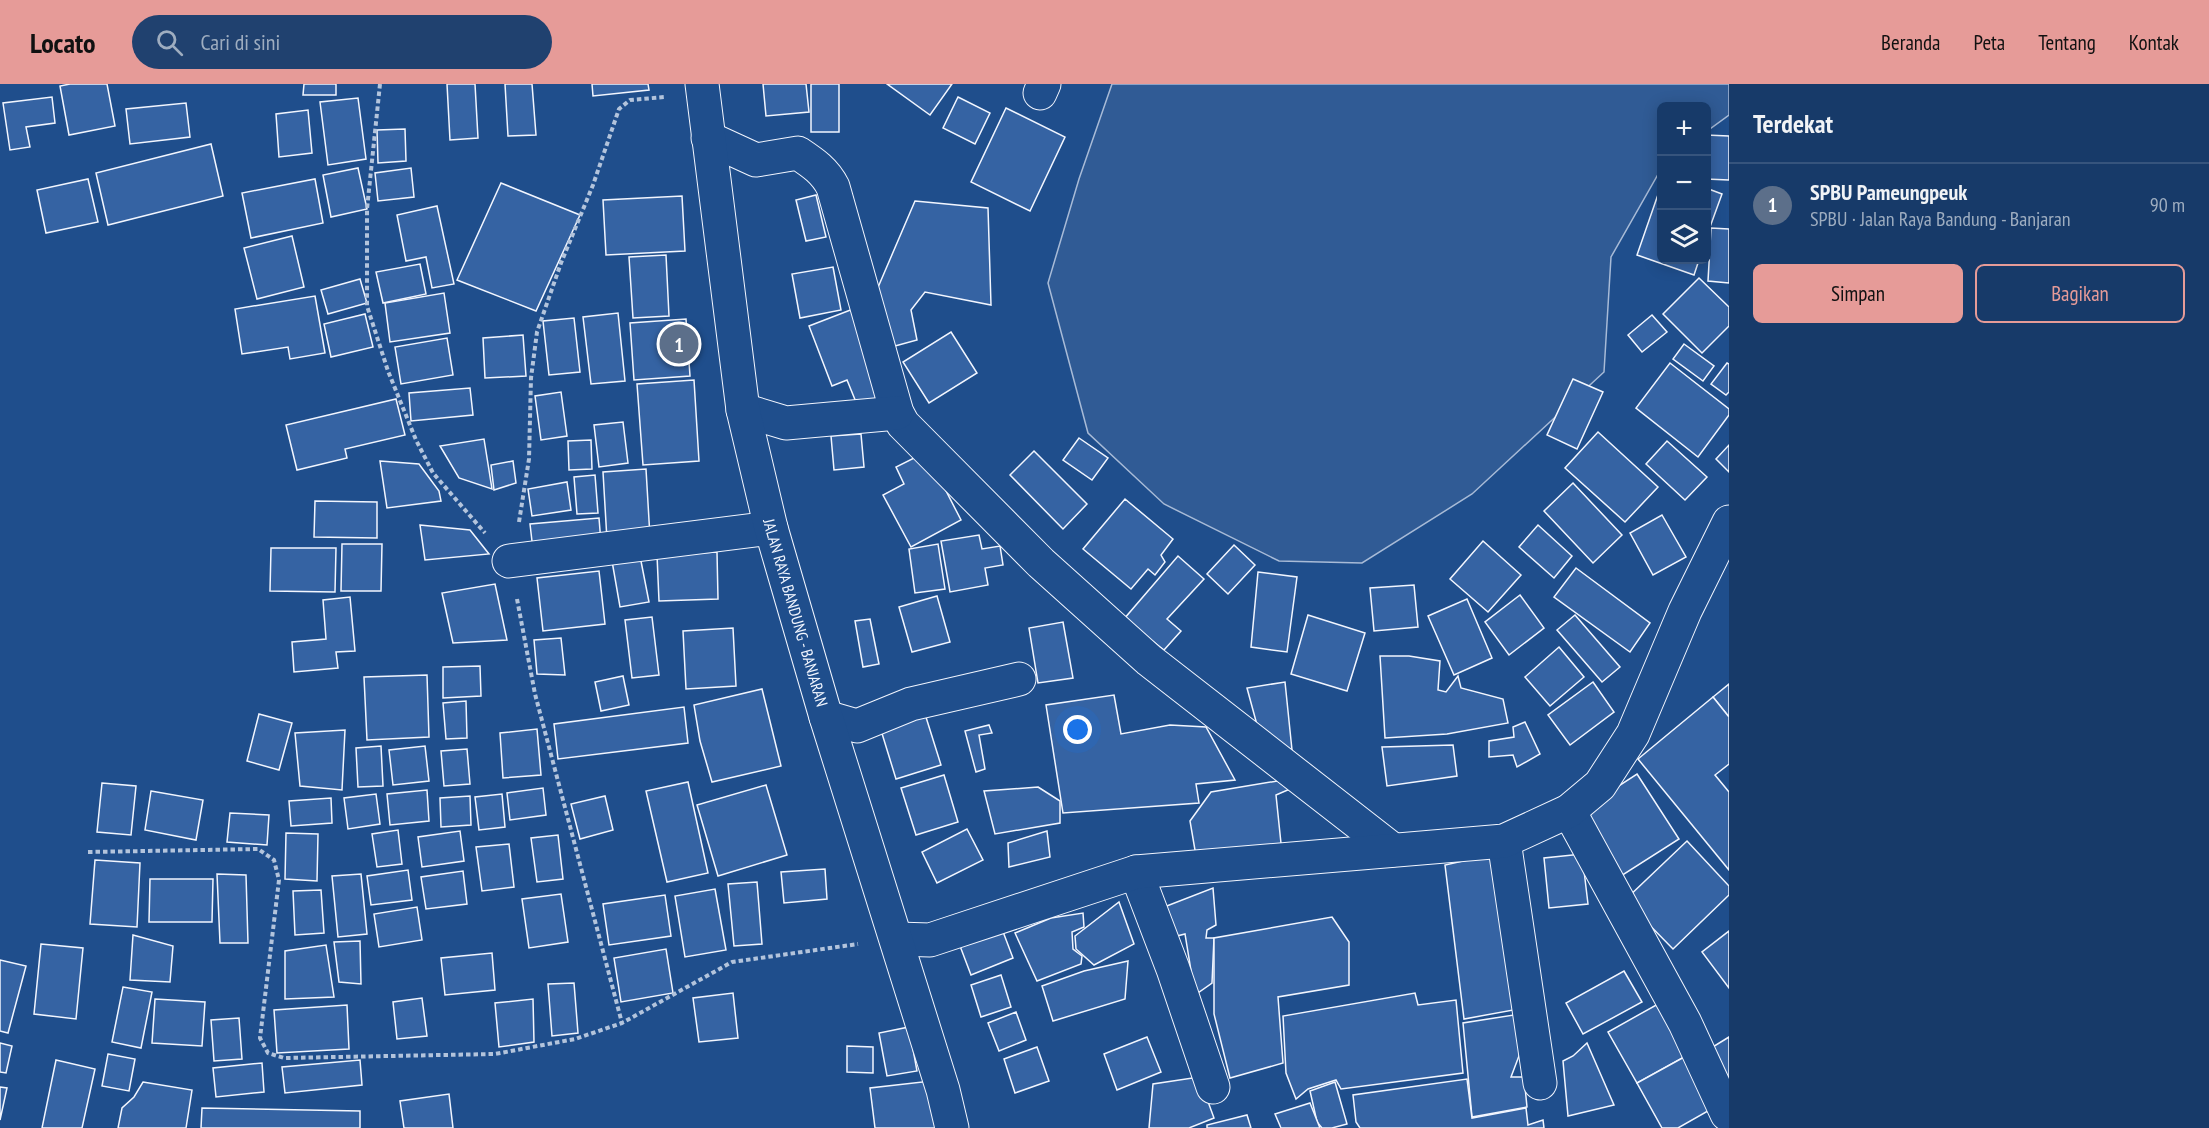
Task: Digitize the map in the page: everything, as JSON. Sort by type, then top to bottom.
[{"type":"street","name":"JALAN RAYA BANDUNG - BANJARAN","points":[[703,89],[743,410],[771,528],[826,717],[943,1090],[952,1128]]},
{"type":"street","points":[[708,138],[756,160],[798,153],[818,166],[827,176],[832,187],[897,413],[915,435],[1041,563],[1141,653],[1393,850]]},
{"type":"street","points":[[743,410],[786,423],[897,413]]},
{"type":"street","points":[[897,939],[930,940],[1136,872],[1504,841],[1569,811],[1600,785],[1633,734],[1685,611],[1729,522]]},
{"type":"street","points":[[509,561],[771,528]]},
{"type":"street","points":[[826,717],[857,726],[912,704],[1019,679]]},
{"type":"street","points":[[1569,811],[1685,1023],[1727,1114]]},
{"type":"street","points":[[1504,841],[1540,1083]]},
{"type":"street","points":[[1136,872],[1173,969],[1213,1087]]},
{"type":"path","points":[[380,84],[367,209],[367,306],[410,429],[434,473],[509,561]]},
{"type":"path","points":[[622,1023],[535,694],[509,561],[521,515],[529,459],[530,388],[537,332],[561,263],[593,185],[619,109],[630,100],[703,89]]},
{"type":"path","points":[[88,852],[258,849],[274,860],[279,880],[260,1038],[267,1053],[284,1058],[495,1054],[575,1039],[622,1023],[732,962],[897,939]]},
{"type":"shaded area","points":[[1112,84],[1729,84],[1729,115],[1711,128],[1711,102],[1657,102],[1657,176],[1611,257],[1604,372],[1472,494],[1362,563],[1279,561],[1164,504],[1088,433],[1048,283],[1079,179]]},
{"type":"building","points":[[107,84],[115,126],[69,135],[60,86]]},
{"type":"building","points":[[304,84],[336,84],[336,95],[303,95]]},
{"type":"building","points":[[447,84],[475,84],[478,138],[450,140]]},
{"type":"building","points":[[505,84],[532,84],[536,135],[508,136]]},
{"type":"building","points":[[592,84],[648,84],[649,90],[593,96]]},
{"type":"building","points":[[763,84],[806,84],[809,112],[766,116]]},
{"type":"building","points":[[811,84],[839,84],[839,132],[811,132]]},
{"type":"building","points":[[887,84],[952,84],[930,115]]},
{"type":"building","points":[[52,97],[55,123],[26,127],[30,147],[10,150],[3,103]]},
{"type":"building","points":[[958,97],[990,113],[975,144],[943,128]]},
{"type":"building","points":[[358,98],[366,159],[328,165],[320,102]]},
{"type":"building","points":[[186,103],[190,137],[130,144],[126,109]]},
{"type":"building","points":[[1006,108],[1065,137],[1030,211],[971,182]]},
{"type":"building","points":[[308,110],[312,153],[279,157],[276,114]]},
{"type":"building","points":[[405,129],[406,161],[378,163],[377,130]]},
{"type":"building","points":[[1711,135],[1729,136],[1729,180],[1711,179]]},
{"type":"building","points":[[211,144],[223,196],[108,225],[96,173]]},
{"type":"building","points":[[358,168],[367,209],[331,217],[323,175]]},
{"type":"building","points":[[411,168],[414,197],[378,201],[375,173]]},
{"type":"building","points":[[88,179],[98,222],[46,233],[37,190]]},
{"type":"building","points":[[315,179],[323,223],[251,238],[242,193]]},
{"type":"building","points":[[501,183],[580,215],[536,311],[457,280]]},
{"type":"building","points":[[1711,190],[1722,194],[1711,224]]},
{"type":"building","points":[[816,195],[826,237],[806,241],[796,200]]},
{"type":"building","points":[[682,196],[685,251],[606,255],[603,200]]},
{"type":"building","points":[[1657,197],[1657,262],[1637,255]]},
{"type":"building","points":[[915,201],[988,208],[991,305],[925,292],[911,310],[917,340],[884,349],[873,299]]},
{"type":"building","points":[[437,206],[454,284],[432,288],[426,257],[406,261],[397,215]]},
{"type":"building","points":[[1711,228],[1729,229],[1729,283],[1708,281],[1709,264],[1711,264]]},
{"type":"building","points":[[292,236],[304,287],[257,299],[244,248]]},
{"type":"building","points":[[666,255],[669,316],[633,318],[629,257]]},
{"type":"building","points":[[420,264],[426,294],[383,303],[376,272]]},
{"type":"building","points":[[1663,264],[1698,264],[1694,275]]},
{"type":"building","points":[[833,267],[841,310],[800,318],[792,274]]},
{"type":"building","points":[[1699,278],[1729,307],[1729,326],[1702,353],[1663,314]]},
{"type":"building","points":[[360,279],[367,303],[328,314],[321,290]]},
{"type":"building","points":[[444,293],[450,333],[390,342],[385,303]]},
{"type":"building","points":[[315,296],[325,353],[290,359],[288,347],[242,354],[235,309]]},
{"type":"building","points":[[853,309],[885,396],[858,407],[847,380],[832,386],[809,326]]},
{"type":"building","points":[[618,313],[625,381],[591,384],[583,317]]},
{"type":"building","points":[[365,314],[373,347],[331,357],[324,324]]},
{"type":"building","points":[[1652,315],[1667,332],[1642,352],[1628,335]]},
{"type":"building","points":[[574,318],[580,372],[549,375],[543,321]]},
{"type":"building","points":[[686,319],[690,376],[634,380],[630,323]]},
{"type":"building","points":[[951,332],[977,373],[929,403],[903,362]]},
{"type":"building","points":[[523,335],[526,376],[485,378],[483,338]]},
{"type":"building","points":[[447,338],[453,375],[401,384],[395,347]]},
{"type":"building","points":[[1684,344],[1714,366],[1703,381],[1673,359]]},
{"type":"building","points":[[1670,363],[1729,409],[1729,415],[1698,457],[1636,408]]},
{"type":"building","points":[[1727,363],[1729,364],[1729,392],[1726,395],[1711,384]]},
{"type":"building","points":[[1573,379],[1603,392],[1577,449],[1547,435]]},
{"type":"building","points":[[694,380],[699,461],[643,465],[637,384]]},
{"type":"building","points":[[470,388],[473,415],[411,421],[409,393]]},
{"type":"building","points":[[561,392],[567,436],[541,440],[535,396]]},
{"type":"building","points":[[396,399],[405,435],[345,449],[347,458],[297,470],[286,425]]},
{"type":"building","points":[[623,422],[628,463],[599,467],[594,425]]},
{"type":"building","points":[[1598,432],[1658,487],[1625,522],[1565,468]]},
{"type":"building","points":[[861,434],[864,467],[834,470],[831,436]]},
{"type":"building","points":[[1079,438],[1108,458],[1092,480],[1063,460]]},
{"type":"building","points":[[484,439],[492,489],[459,478],[440,446]]},
{"type":"building","points":[[591,440],[592,469],[569,470],[568,441]]},
{"type":"building","points":[[1667,441],[1707,477],[1685,500],[1646,464]]},
{"type":"building","points":[[1729,445],[1729,472],[1716,459]]},
{"type":"building","points":[[1034,451],[1087,504],[1063,529],[1010,475]]},
{"type":"building","points":[[926,452],[961,520],[911,547],[883,495],[904,484],[896,467]]},
{"type":"building","points":[[380,461],[419,464],[439,491],[441,501],[387,508]]},
{"type":"building","points":[[513,461],[516,483],[494,490],[491,465]]},
{"type":"building","points":[[646,469],[650,537],[607,540],[603,472]]},
{"type":"building","points":[[595,475],[598,513],[577,514],[574,477]]},
{"type":"building","points":[[567,482],[571,510],[532,516],[528,489]]},
{"type":"building","points":[[1573,483],[1622,535],[1593,563],[1544,511]]},
{"type":"building","points":[[1125,499],[1173,539],[1161,555],[1165,562],[1155,575],[1148,569],[1131,589],[1083,549]]},
{"type":"building","points":[[315,501],[377,502],[377,538],[314,537]]},
{"type":"building","points":[[1662,515],[1686,557],[1653,575],[1630,533]]},
{"type":"building","points":[[599,518],[601,543],[533,550],[530,524]]},
{"type":"building","points":[[420,525],[470,530],[489,554],[425,560]]},
{"type":"building","points":[[1538,525],[1572,556],[1554,578],[1519,547]]},
{"type":"building","points":[[979,535],[982,549],[1000,546],[1003,565],[985,568],[988,585],[950,592],[941,541]]},
{"type":"building","points":[[1483,541],[1521,575],[1488,612],[1450,579]]},
{"type":"building","points":[[342,544],[382,544],[381,591],[341,591]]},
{"type":"building","points":[[938,544],[945,589],[915,593],[909,549]]},
{"type":"building","points":[[1234,545],[1255,565],[1228,594],[1207,574]]},
{"type":"building","points":[[271,548],[336,548],[335,592],[270,591]]},
{"type":"building","points":[[717,552],[718,599],[659,601],[657,555]]},
{"type":"building","points":[[640,556],[649,602],[620,607],[612,561]]},
{"type":"building","points":[[1178,556],[1204,579],[1167,619],[1181,631],[1164,650],[1124,619]]},
{"type":"building","points":[[1576,568],[1650,623],[1630,652],[1554,597]]},
{"type":"building","points":[[599,571],[605,624],[543,631],[537,578]]},
{"type":"building","points":[[1258,572],[1297,577],[1287,652],[1251,647]]},
{"type":"building","points":[[495,584],[507,640],[453,643],[442,593]]},
{"type":"building","points":[[1414,585],[1418,627],[1374,631],[1370,588]]},
{"type":"building","points":[[1520,595],[1544,628],[1509,655],[1485,622]]},
{"type":"building","points":[[937,596],[950,642],[912,652],[899,607]]},
{"type":"building","points":[[350,597],[355,651],[336,652],[338,668],[294,672],[292,642],[326,639],[323,600]]},
{"type":"building","points":[[1467,599],[1492,658],[1454,675],[1428,616]]},
{"type":"building","points":[[1308,615],[1365,633],[1347,691],[1291,674]]},
{"type":"building","points":[[1575,615],[1620,667],[1602,682],[1557,630]]},
{"type":"building","points":[[652,617],[659,675],[632,678],[625,620]]},
{"type":"building","points":[[870,619],[879,664],[863,667],[855,621]]},
{"type":"building","points":[[1063,622],[1073,678],[1038,683],[1029,628]]},
{"type":"building","points":[[733,628],[736,686],[686,689],[683,631]]},
{"type":"building","points":[[561,638],[565,675],[537,674],[534,640]]},
{"type":"building","points":[[1559,647],[1584,677],[1550,706],[1525,677]]},
{"type":"building","points":[[1380,656],[1409,656],[1440,661],[1438,690],[1446,692],[1458,676],[1461,688],[1503,699],[1508,723],[1447,734],[1385,738]]},
{"type":"building","points":[[480,666],[481,696],[443,698],[443,667]]},
{"type":"building","points":[[427,675],[429,737],[367,740],[364,677]]},
{"type":"building","points":[[623,676],[629,705],[601,711],[595,682]]},
{"type":"building","points":[[1285,682],[1292,750],[1260,736],[1247,688]]},
{"type":"building","points":[[1593,682],[1614,712],[1570,745],[1548,715]]},
{"type":"building","points":[[1729,684],[1729,717],[1713,697]]},
{"type":"building","points":[[762,689],[781,766],[712,782],[700,741],[694,705]]},
{"type":"building","points":[[1114,695],[1121,734],[1170,725],[1206,727],[1235,780],[1196,784],[1199,803],[1063,813],[1046,705]]},
{"type":"building","points":[[1713,697],[1729,717],[1729,764],[1715,775],[1729,792],[1729,870],[1638,759]]},
{"type":"building","points":[[466,701],[467,738],[446,739],[443,703]]},
{"type":"building","points":[[684,707],[688,743],[558,759],[554,724]]},
{"type":"building","points":[[259,714],[292,723],[279,770],[247,761]]},
{"type":"building","points":[[925,714],[941,765],[896,779],[880,727]]},
{"type":"building","points":[[1525,722],[1540,754],[1517,767],[1513,755],[1489,757],[1489,741],[1514,737],[1513,727]]},
{"type":"building","points":[[989,725],[992,733],[979,735],[985,769],[976,772],[965,731]]},
{"type":"building","points":[[537,729],[541,775],[503,778],[500,733]]},
{"type":"building","points":[[345,730],[342,790],[300,786],[295,733]]},
{"type":"building","points":[[1453,745],[1457,776],[1387,786],[1382,747]]},
{"type":"building","points":[[381,746],[383,786],[358,787],[356,748]]},
{"type":"building","points":[[425,746],[429,781],[393,785],[389,750]]},
{"type":"building","points":[[467,749],[470,784],[444,786],[441,751]]},
{"type":"building","points":[[1637,774],[1679,839],[1621,876],[1580,811]]},
{"type":"building","points":[[944,775],[958,822],[916,835],[901,788]]},
{"type":"building","points":[[1289,779],[1290,789],[1276,795],[1282,853],[1197,862],[1190,821],[1211,792]]},
{"type":"building","points":[[688,782],[708,873],[667,882],[646,791]]},
{"type":"building","points":[[102,783],[136,786],[131,835],[97,832]]},
{"type":"building","points":[[766,785],[787,855],[718,876],[697,805]]},
{"type":"building","points":[[1038,787],[1060,801],[1060,823],[995,834],[984,791]]},
{"type":"building","points":[[543,788],[546,815],[510,820],[507,793]]},
{"type":"building","points":[[427,790],[429,821],[390,825],[387,794]]},
{"type":"building","points":[[151,791],[203,800],[196,840],[145,830]]},
{"type":"building","points":[[376,794],[380,824],[348,829],[344,798]]},
{"type":"building","points":[[502,794],[505,827],[479,830],[475,797]]},
{"type":"building","points":[[470,796],[471,825],[441,827],[440,798]]},
{"type":"building","points":[[605,796],[613,830],[580,839],[571,804]]},
{"type":"building","points":[[331,798],[332,823],[291,826],[289,801]]},
{"type":"building","points":[[230,813],[269,815],[267,845],[227,842]]},
{"type":"building","points":[[967,829],[983,860],[937,883],[922,852]]},
{"type":"building","points":[[398,830],[402,864],[377,867],[372,834]]},
{"type":"building","points":[[460,831],[464,861],[422,867],[418,837]]},
{"type":"building","points":[[1047,831],[1050,857],[1009,867],[1008,843]]},
{"type":"building","points":[[286,833],[318,834],[317,881],[285,879]]},
{"type":"building","points":[[558,835],[563,879],[537,882],[531,838]]},
{"type":"building","points":[[1687,841],[1729,886],[1729,895],[1673,949],[1625,900]]},
{"type":"building","points":[[509,844],[514,887],[482,891],[476,847]]},
{"type":"building","points":[[1494,854],[1519,1009],[1464,1019],[1445,865]]},
{"type":"building","points":[[1582,854],[1588,904],[1549,908],[1544,858]]},
{"type":"building","points":[[95,860],[140,863],[137,927],[90,924]]},
{"type":"building","points":[[825,869],[827,899],[784,903],[781,872]]},
{"type":"building","points":[[408,870],[412,900],[371,905],[367,876]]},
{"type":"building","points":[[463,871],[467,904],[426,909],[421,877]]},
{"type":"building","points":[[217,874],[246,875],[248,943],[220,943]]},
{"type":"building","points":[[361,874],[367,934],[338,937],[332,876]]},
{"type":"building","points":[[150,879],[213,879],[212,922],[149,922]]},
{"type":"building","points":[[757,882],[762,944],[734,946],[728,884]]},
{"type":"building","points":[[1213,888],[1216,925],[1207,930],[1206,938],[1214,938],[1212,983],[1195,995],[1185,934],[1169,938],[1159,909]]},
{"type":"building","points":[[715,889],[726,950],[685,957],[675,896]]},
{"type":"building","points":[[321,890],[324,933],[295,935],[293,891]]},
{"type":"building","points":[[561,894],[568,942],[529,948],[522,899]]},
{"type":"building","points":[[665,895],[671,936],[609,945],[603,904]]},
{"type":"building","points":[[1119,902],[1134,944],[1094,965],[1076,949],[1075,936]]},
{"type":"building","points":[[417,907],[422,940],[379,947],[374,914]]},
{"type":"building","points":[[1083,913],[1084,927],[1072,932],[1073,949],[1082,956],[1081,964],[1037,981],[1015,933],[1051,918]]},
{"type":"building","points":[[1332,917],[1349,942],[1349,985],[1278,997],[1283,1063],[1230,1078],[1214,1014],[1214,938]]},
{"type":"building","points":[[1002,929],[1013,958],[971,975],[960,946]]},
{"type":"building","points":[[1729,931],[1729,988],[1702,952]]},
{"type":"building","points":[[133,935],[173,946],[170,982],[130,980]]},
{"type":"building","points":[[360,941],[361,984],[339,982],[334,942]]},
{"type":"building","points":[[41,944],[83,948],[76,1019],[34,1014]]},
{"type":"building","points":[[326,945],[334,997],[285,999],[285,951]]},
{"type":"building","points":[[666,949],[673,993],[621,1002],[614,958]]},
{"type":"building","points":[[492,953],[495,990],[445,995],[441,958]]},
{"type":"building","points":[[0,960],[26,966],[8,1033],[0,1031]]},
{"type":"building","points":[[1128,961],[1125,999],[1053,1021],[1042,986],[1084,971]]},
{"type":"building","points":[[1624,971],[1642,1002],[1583,1034],[1566,1003]]},
{"type":"building","points":[[1001,975],[1011,1007],[981,1017],[971,985]]},
{"type":"building","points":[[574,983],[578,1033],[552,1036],[548,984]]},
{"type":"building","points":[[123,987],[152,992],[141,1048],[112,1042]]},
{"type":"building","points":[[733,993],[738,1038],[699,1042],[693,998]]},
{"type":"building","points":[[1415,993],[1418,1005],[1456,1000],[1463,1073],[1341,1089],[1336,1080],[1308,1089],[1296,1099],[1286,1073],[1283,1016]]},
{"type":"building","points":[[422,998],[427,1036],[397,1039],[393,1002]]},
{"type":"building","points":[[155,999],[205,1002],[202,1046],[152,1043]]},
{"type":"building","points":[[533,999],[534,1042],[499,1047],[495,1003]]},
{"type":"building","points":[[1658,1004],[1686,1056],[1637,1083],[1608,1032]]},
{"type":"building","points":[[347,1005],[349,1049],[277,1053],[274,1010]]},
{"type":"building","points":[[1016,1012],[1026,1040],[999,1051],[988,1023]]},
{"type":"building","points":[[1520,1014],[1522,1048],[1511,1077],[1524,1077],[1527,1107],[1472,1117],[1463,1023]]},
{"type":"building","points":[[239,1018],[242,1059],[214,1061],[211,1020]]},
{"type":"building","points":[[909,1027],[917,1071],[887,1076],[879,1033]]},
{"type":"building","points":[[1147,1037],[1161,1072],[1117,1090],[1104,1054]]},
{"type":"building","points":[[1729,1037],[1729,1079],[1711,1048]]},
{"type":"building","points":[[0,1043],[12,1046],[6,1073],[0,1072]]},
{"type":"building","points":[[1587,1043],[1614,1105],[1568,1116],[1563,1061],[1573,1056]]},
{"type":"building","points":[[847,1046],[873,1047],[873,1073],[847,1072]]},
{"type":"building","points":[[1037,1047],[1049,1081],[1015,1093],[1004,1059]]},
{"type":"building","points":[[108,1054],[135,1059],[129,1091],[102,1086]]},
{"type":"building","points":[[1686,1056],[1715,1107],[1678,1128],[1662,1128],[1637,1083]]},
{"type":"building","points":[[56,1060],[95,1069],[82,1128],[42,1128]]},
{"type":"building","points":[[360,1060],[362,1085],[285,1093],[282,1067]]},
{"type":"building","points":[[262,1063],[264,1092],[216,1097],[213,1068]]},
{"type":"building","points":[[1199,1077],[1214,1118],[1189,1128],[1149,1128],[1153,1084]]},
{"type":"building","points":[[1467,1079],[1472,1118],[1526,1108],[1528,1125],[1543,1120],[1544,1128],[1360,1128],[1356,1122],[1353,1095]]},
{"type":"building","points":[[931,1081],[937,1128],[875,1128],[870,1088]]},
{"type":"building","points":[[143,1082],[192,1090],[186,1128],[118,1128],[122,1108],[134,1097]]},
{"type":"building","points":[[1335,1082],[1347,1124],[1322,1128],[1317,1122],[1310,1091]]},
{"type":"building","points":[[0,1087],[7,1088],[0,1120]]},
{"type":"building","points":[[449,1094],[453,1128],[404,1128],[400,1101]]},
{"type":"building","points":[[1310,1103],[1320,1128],[1281,1128],[1275,1114]]},
{"type":"building","points":[[202,1108],[360,1111],[360,1128],[201,1128]]},
{"type":"building","points":[[1247,1115],[1251,1128],[1207,1128],[1207,1125]]},
{"type":"place","name":"SPBU Pameungpeuk","points":[[679,344]]}]
